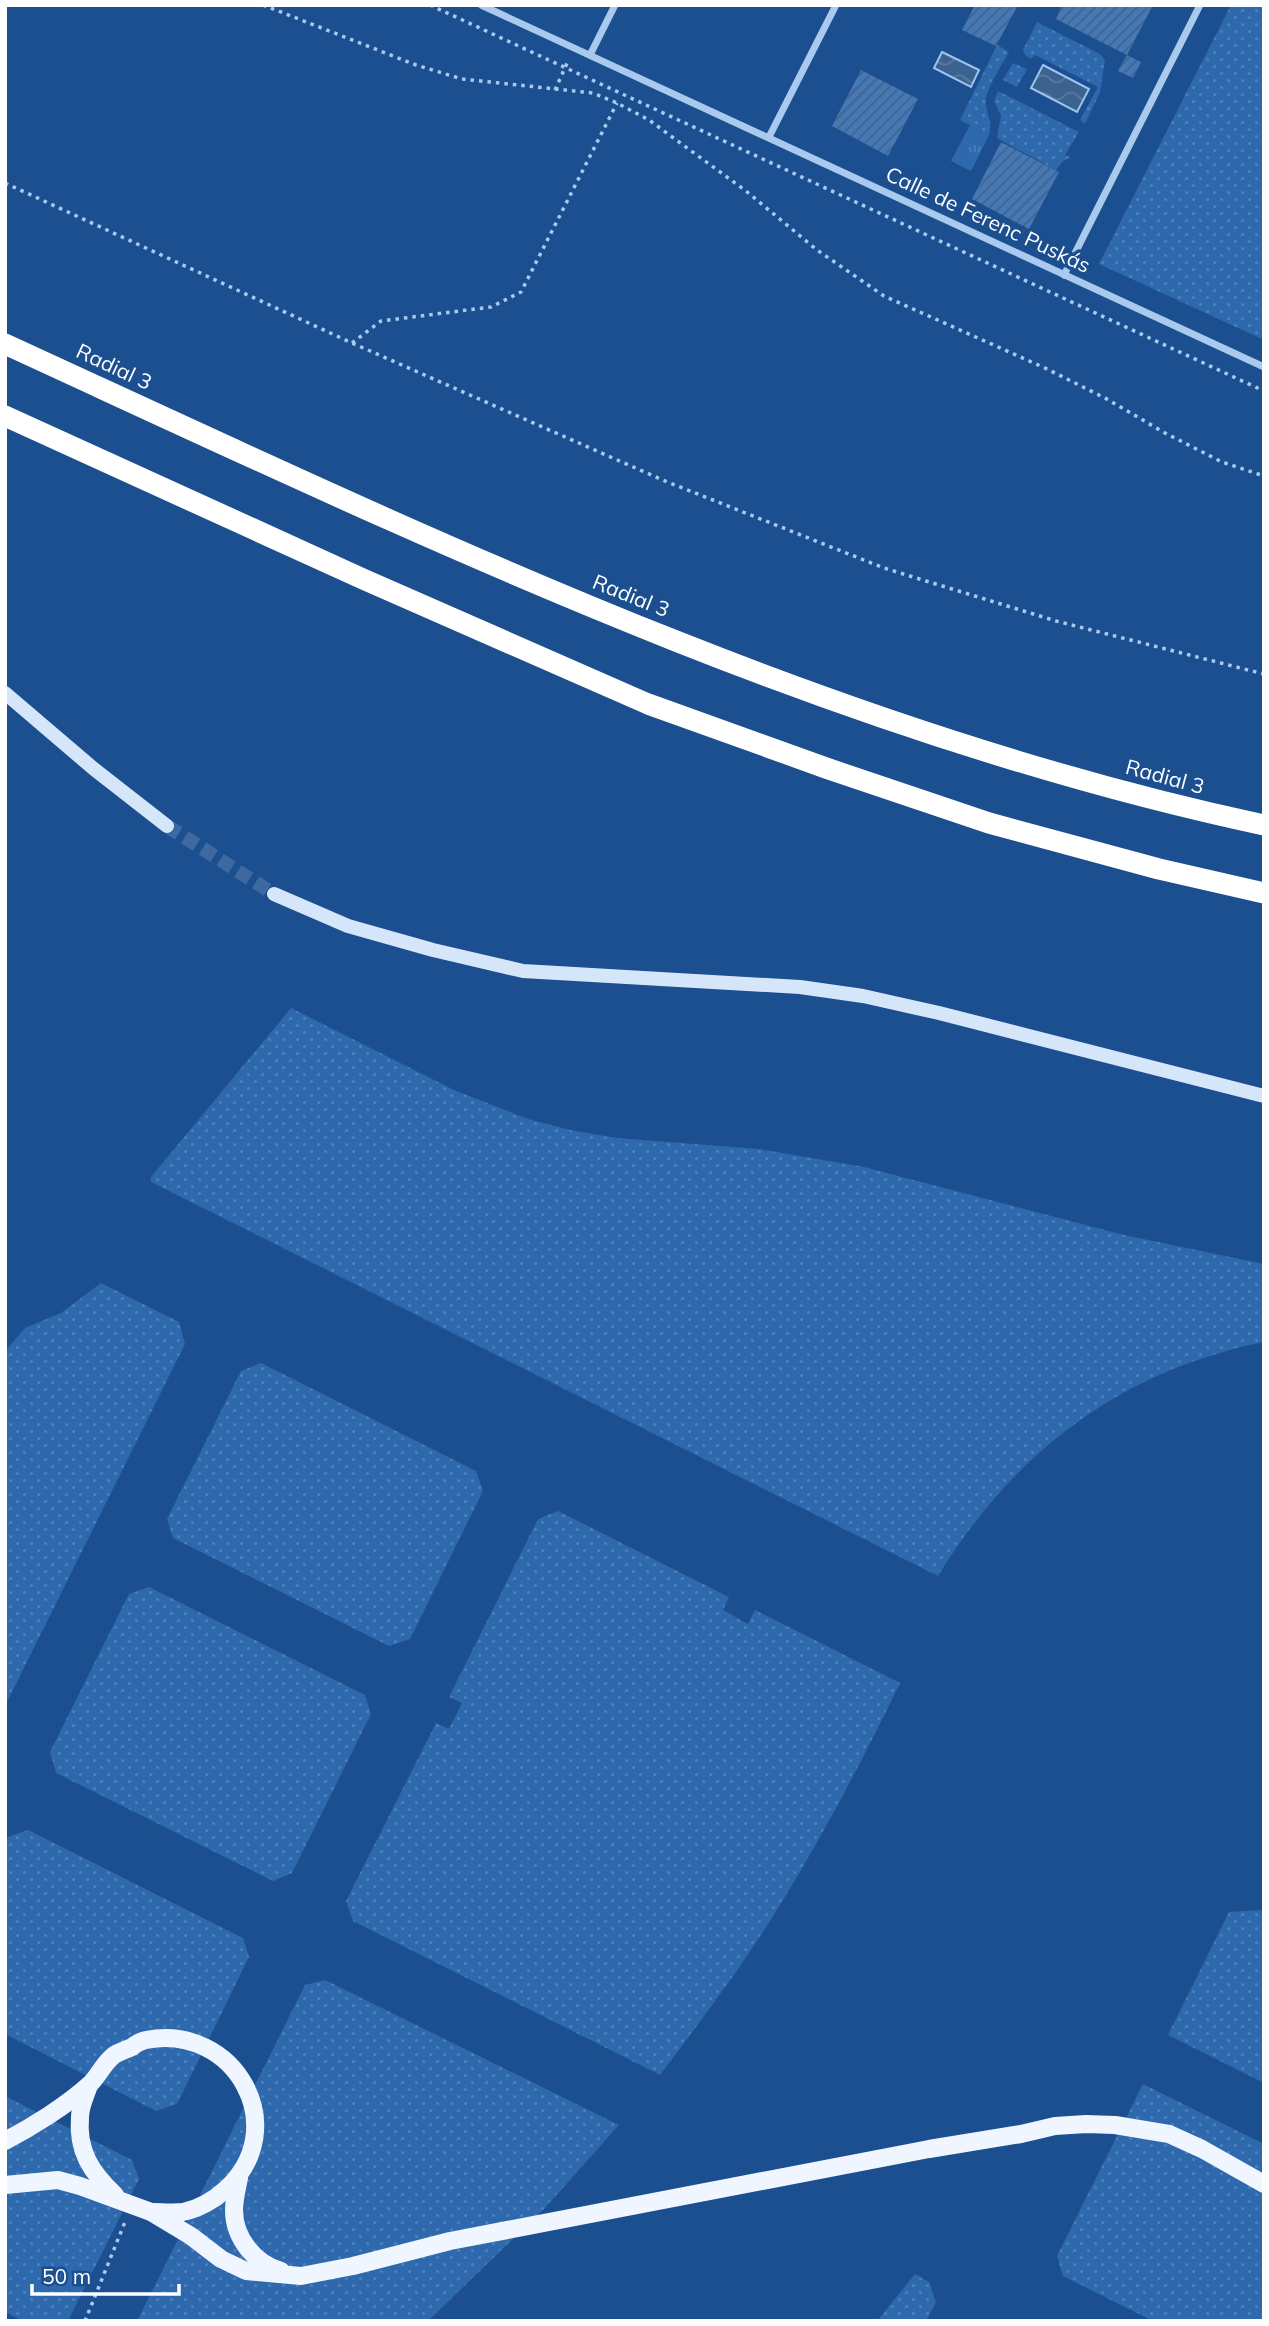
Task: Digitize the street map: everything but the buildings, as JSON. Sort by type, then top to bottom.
[{"type":"highway","name":"Radial 3","points":[[5,344],[356,505],[595,608],[785,684],[1007,758],[1171,805],[1264,825]]},
{"type":"highway","points":[[5,416],[363,579],[648,704],[989,823],[1264,894]]},
{"type":"main road","points":[[5,2141],[29,2129],[89,2085],[112,2057],[144,2040],[180,2038],[214,2050],[240,2074],[253,2102],[256,2133],[247,2163],[239,2178],[215,2200],[184,2212],[151,2212]]},
{"type":"main road","points":[[89,2085],[80,2115],[82,2147],[95,2176],[125,2202]]},
{"type":"main road","points":[[5,2185],[58,2180],[151,2212],[191,2236],[221,2259],[246,2271],[301,2276],[353,2266],[450,2241],[1065,2125],[1115,2125],[1169,2134],[1264,2184]]},
{"type":"main road","points":[[239,2178],[234,2212],[238,2236],[253,2255],[272,2269],[301,2276]]},
{"type":"street","name":"Calle de Ferenc Puskás","points":[[481,5],[1264,367]]},
{"type":"street","points":[[590,55],[615,5]]},
{"type":"street","points":[[769,137],[836,5]]},
{"type":"street","points":[[1063,275],[1200,5]]},
{"type":"street","points":[[5,693],[94,769],[167,826]]},
{"type":"street","points":[[274,894],[348,926],[523,971],[800,988],[863,996],[1264,1096]]},
{"type":"path","points":[[263,5],[335,35],[463,79],[593,93],[617,103],[649,120],[746,191],[817,250],[884,296],[1093,392],[1222,462],[1264,476]]},
{"type":"path","points":[[430,5],[1264,391]]},
{"type":"path","points":[[555,90],[569,61]]},
{"type":"path","points":[[352,343],[381,321],[491,307],[521,292],[617,103]]},
{"type":"path","points":[[5,183],[352,343],[665,481],[884,568],[1056,621],[1264,674]]},
{"type":"path","points":[[85,2321],[125,2202]]},
{"type":"green space","points":[[1231,5],[1264,5],[1264,340],[1099,264]]},
{"type":"green space","points":[[1037,22],[1100,54],[1105,60],[1100,92],[1085,124],[1080,120],[1098,87],[1035,55],[1031,59],[1025,55],[1023,50]]},
{"type":"green space","points":[[997,45],[1009,52],[986,97],[989,135],[960,120]]},
{"type":"green space","points":[[1013,63],[1027,69],[1017,87],[1003,80]]},
{"type":"green space","points":[[998,91],[1079,132],[1065,155],[1070,157],[1056,170],[997,138],[1001,116],[994,101]]},
{"type":"green space","points":[[970,125],[989,135],[971,171],[951,161]]},
{"type":"green space","points":[[291,1008],[454,1090],[528,1119],[617,1138],[759,1149],[864,1167],[1124,1235],[1264,1264],[1264,1342],[1186,1364],[1110,1400],[1076,1423],[1014,1477],[961,1541],[938,1576],[151,1182],[151,1177]]},
{"type":"green space","points":[[101,1283],[179,1322],[185,1344],[5,1706],[5,1351],[25,1328],[61,1313]]},
{"type":"green space","points":[[261,1363],[476,1471],[483,1491],[410,1639],[389,1646],[173,1538],[167,1519],[241,1371]]},
{"type":"green space","points":[[558,1511],[729,1597],[723,1610],[748,1624],[755,1610],[900,1683],[844,1793],[769,1923],[660,2075],[353,1921],[346,1901],[436,1723],[449,1729],[462,1703],[449,1697],[538,1519]]},
{"type":"green space","points":[[149,1587],[365,1695],[371,1714],[292,1873],[273,1881],[56,1773],[50,1752],[129,1594]]},
{"type":"green space","points":[[28,1830],[243,1938],[249,1957],[177,2104],[156,2111],[5,2034],[5,1842],[8,1837]]},
{"type":"green space","points":[[1264,1910],[1264,2083],[1168,2035],[1229,1912]]},
{"type":"green space","points":[[325,1980],[619,2125],[544,2209],[428,2321],[137,2321],[305,1985]]},
{"type":"green space","points":[[1143,2084],[1264,2144],[1264,2321],[1153,2321],[1063,2276],[1057,2256]]},
{"type":"green space","points":[[5,2096],[132,2160],[139,2179],[68,2321],[23,2321],[5,2312]]},
{"type":"green space","points":[[915,2274],[929,2282],[936,2302],[926,2321],[877,2321]]},
{"type":"water","points":[[942,52],[979,70],[971,87],[934,68]]},
{"type":"water","points":[[1043,65],[1089,89],[1077,112],[1031,88]]},
{"type":"tunnel","points":[[167,826],[274,894]]}]
